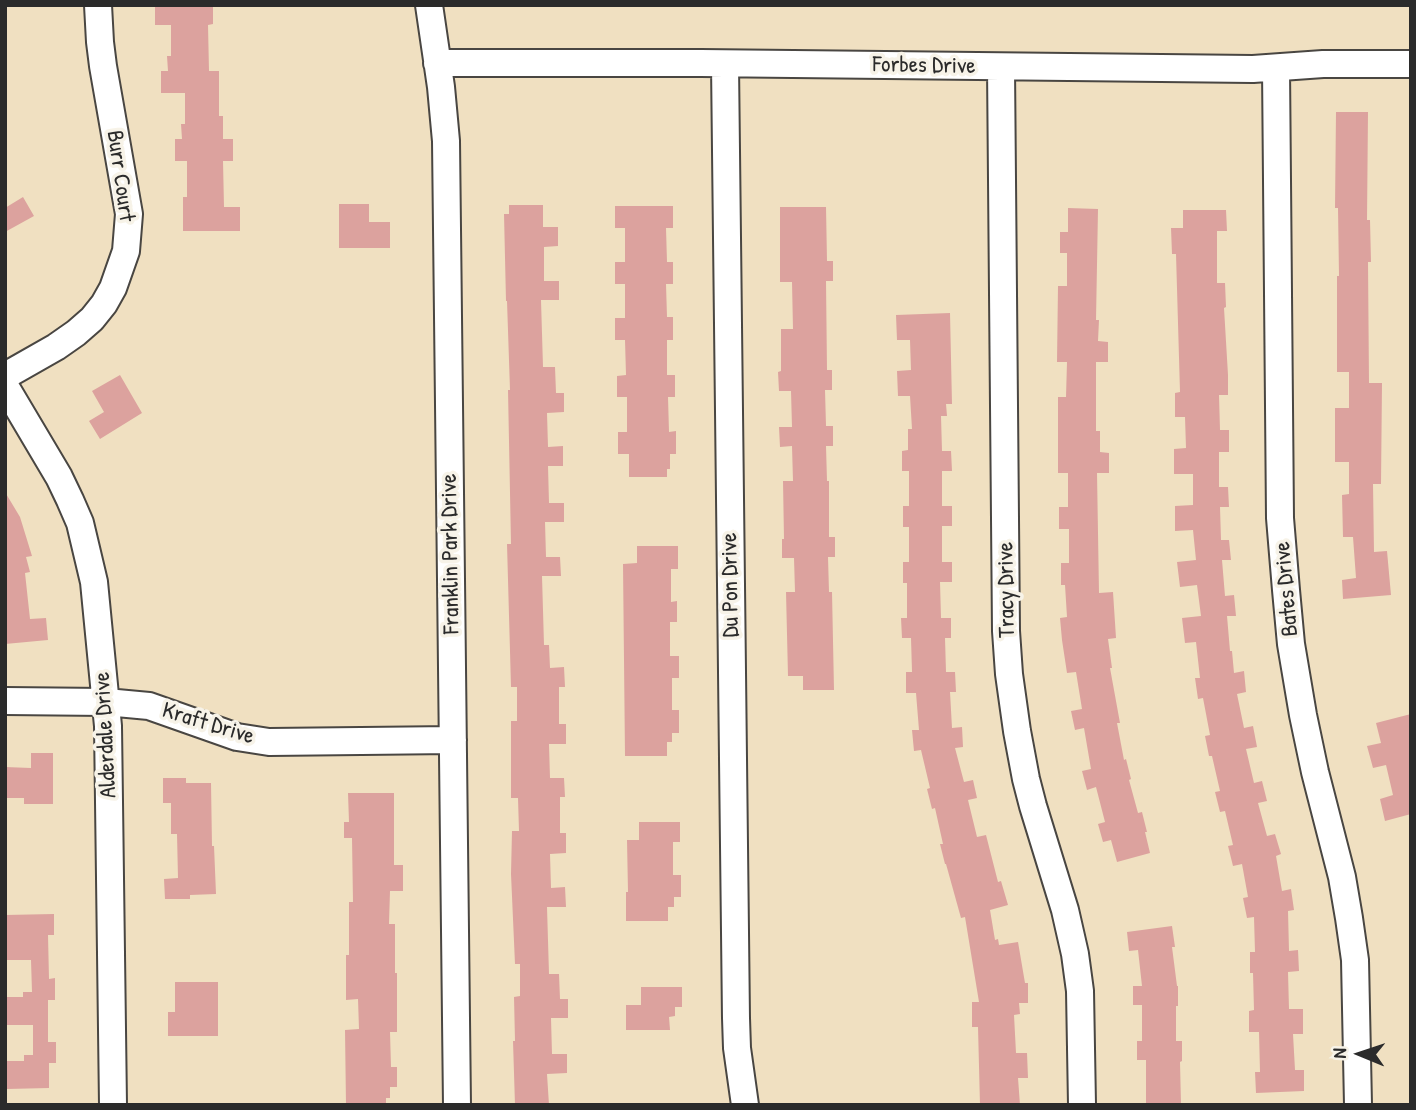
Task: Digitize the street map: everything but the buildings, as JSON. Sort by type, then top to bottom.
[{"type":"street","name":"Burr Court","points":[[5,376],[55,347],[92,319],[113,288],[126,251],[129,214],[103,66],[99,5]]},
{"type":"street","name":"Franklin Park Drive","points":[[429,5],[442,87],[446,141],[457,1105]]},
{"type":"street","name":"Forbes Drive","points":[[437,63],[1252,69],[1323,64],[1411,64]]},
{"type":"street","name":"Du Pon Drive","points":[[725,64],[736,1018],[745,1105]]},
{"type":"street","name":"Tracy Drive","points":[[1000,67],[1006,631],[1009,674],[1026,779],[1066,910],[1075,954],[1080,990],[1082,1105]]},
{"type":"street","name":"Bates Drive","points":[[1276,68],[1280,518],[1291,644],[1303,715],[1342,877],[1355,960],[1357,1105]]},
{"type":"street","name":"Alderdale Drive","points":[[5,386],[59,478],[79,523],[93,582],[108,726],[113,1105]]},
{"type":"street","name":"Kraft Drive","points":[[5,701],[106,702],[149,706],[237,737],[269,742],[453,740]]}]
